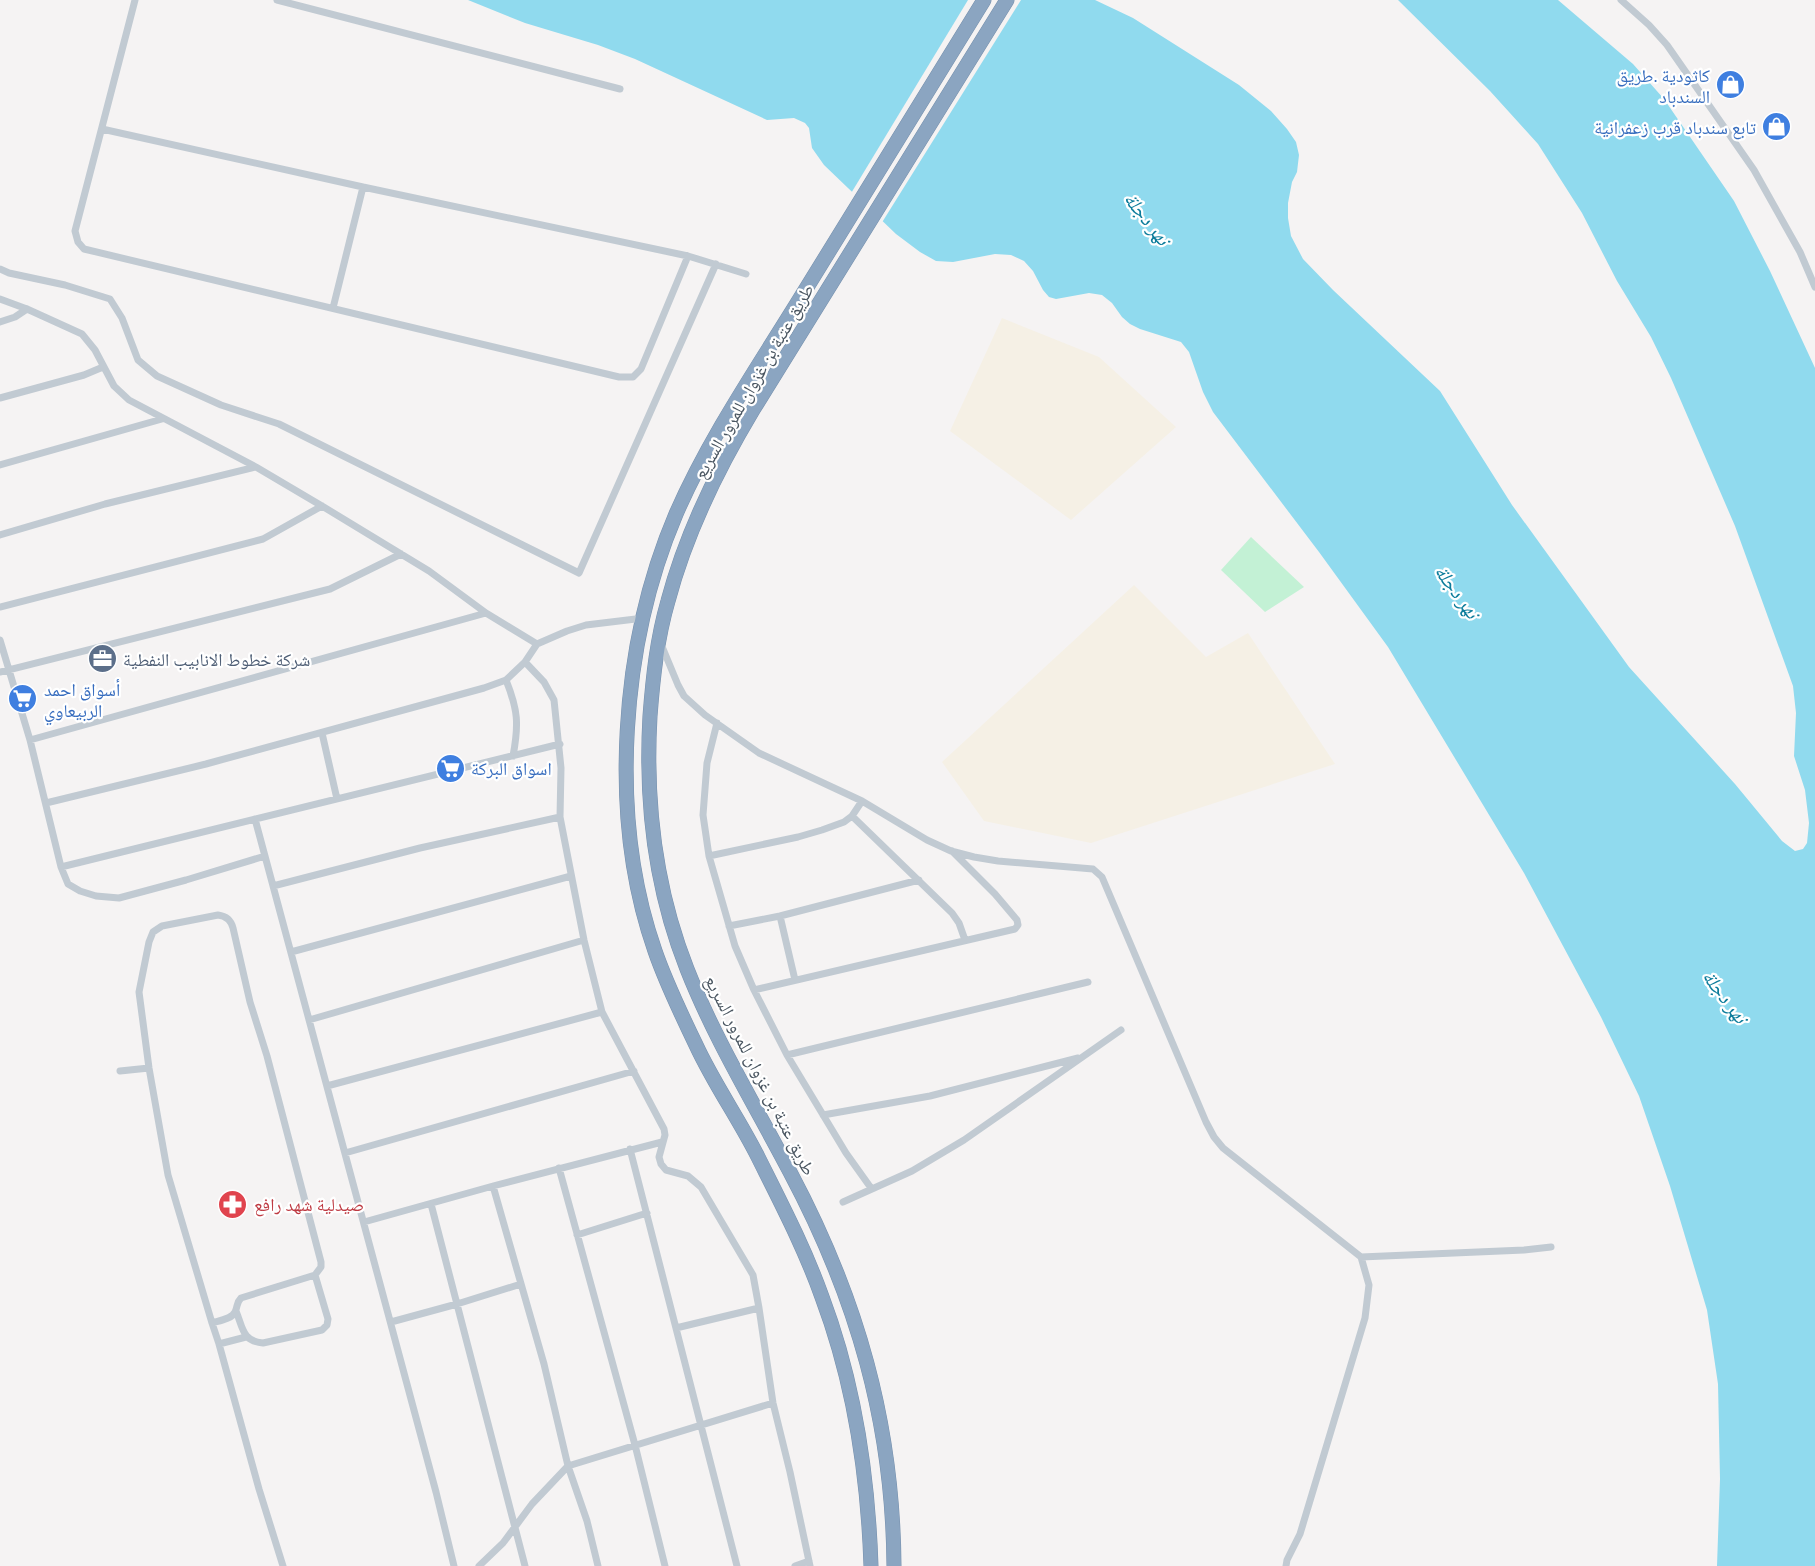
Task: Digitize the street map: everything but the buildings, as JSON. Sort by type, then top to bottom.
[{"type":"highway","name":"طريق عتبة بن غزوان للمرور السريع","points":[[871,1566],[868,1511],[856,1422],[831,1320],[801,1247],[756,1152],[714,1082],[654,949],[641,900],[629,825],[626,772],[631,689],[650,592],[677,512],[716,437],[984,0]]},
{"type":"highway","name":"طريق عتبة بن غزوان للمرور السريع","points":[[894,1566],[885,1442],[874,1386],[858,1331],[808,1206],[732,1065],[695,988],[678,946],[665,903],[651,828],[648,773],[652,690],[659,639],[668,598],[709,491],[737,437],[1007,0]]},
{"type":"street","points":[[135,0],[75,231],[78,242],[84,249],[619,377],[633,377],[641,369],[688,256]]},
{"type":"street","points":[[276,0],[620,89]]},
{"type":"street","points":[[1621,0],[1667,45],[1754,170],[1800,252],[1815,287]]},
{"type":"street","points":[[102,129],[688,256],[746,274]]},
{"type":"street","points":[[333,308],[363,187]]},
{"type":"street","points":[[0,269],[110,299],[122,318],[138,360],[158,376],[221,405],[279,424],[579,573],[716,264]]},
{"type":"street","points":[[0,299],[82,334],[95,350],[114,386],[129,400],[256,467],[322,506],[429,571],[486,614],[537,644]]},
{"type":"street","points":[[0,322],[15,317],[27,309]]},
{"type":"street","points":[[0,398],[103,368]]},
{"type":"street","points":[[0,465],[162,419]]},
{"type":"street","points":[[0,535],[105,504],[256,467]]},
{"type":"street","points":[[0,608],[263,539],[322,506]]},
{"type":"street","points":[[0,672],[330,589],[401,554]]},
{"type":"street","points":[[30,740],[486,614]]},
{"type":"street","points":[[46,803],[129,784],[484,688],[506,680],[525,662],[537,644],[586,625],[644,618]]},
{"type":"street","points":[[659,639],[684,696],[759,753],[862,801],[927,840],[951,851],[998,861],[1093,869],[1102,877],[1214,1137],[1223,1149],[1361,1257],[1369,1285],[1365,1318],[1300,1534],[1286,1566]]},
{"type":"street","points":[[0,640],[30,740],[61,867],[68,884],[96,896],[119,898],[265,856]]},
{"type":"street","points":[[525,662],[544,682],[554,700],[560,744],[562,802],[560,818],[584,940],[602,1012],[664,1129],[665,1135],[659,1156],[661,1164],[666,1170],[687,1176],[701,1187],[753,1275],[773,1403],[810,1564],[795,1566]]},
{"type":"street","points":[[506,680],[515,702],[518,720],[513,756]]},
{"type":"street","points":[[717,723],[707,763],[703,815],[709,855],[735,946],[787,1055],[846,1153],[871,1188]]},
{"type":"street","points":[[322,733],[337,799]]},
{"type":"street","points":[[61,867],[560,744]]},
{"type":"street","points":[[709,855],[798,837],[844,822],[852,816],[862,801]]},
{"type":"street","points":[[852,816],[952,913],[959,923],[965,940]]},
{"type":"street","points":[[273,886],[420,848],[560,818]]},
{"type":"street","points":[[255,819],[391,1322],[454,1566]]},
{"type":"street","points":[[754,990],[1015,929],[1018,925],[1017,920],[995,894],[951,851]]},
{"type":"street","points":[[291,952],[571,876]]},
{"type":"street","points":[[729,926],[780,916],[919,880]]},
{"type":"street","points":[[283,1566],[258,1489],[219,1344],[168,1175],[149,1068],[139,992],[150,937],[162,926],[218,915],[226,917],[232,923],[250,1002],[267,1056],[321,1262],[321,1267],[315,1275],[242,1298],[237,1304],[236,1311],[246,1337],[254,1342],[263,1343],[322,1330],[327,1325],[328,1319],[315,1275]]},
{"type":"street","points":[[780,916],[795,980]]},
{"type":"street","points":[[309,1020],[584,940]]},
{"type":"street","points":[[787,1055],[1088,982]]},
{"type":"street","points":[[327,1086],[602,1012]]},
{"type":"street","points":[[843,1202],[912,1171],[964,1140],[1121,1029]]},
{"type":"street","points":[[823,1115],[930,1096],[1084,1057]]},
{"type":"street","points":[[120,1071],[149,1068]]},
{"type":"street","points":[[345,1154],[634,1071]]},
{"type":"street","points":[[364,1222],[662,1142]]},
{"type":"street","points":[[630,1149],[737,1566]]},
{"type":"street","points":[[559,1168],[666,1566]]},
{"type":"street","points":[[493,1186],[544,1364],[568,1466],[587,1521],[597,1566]]},
{"type":"street","points":[[431,1204],[525,1566]]},
{"type":"street","points":[[577,1235],[647,1213]]},
{"type":"street","points":[[1361,1257],[1551,1247]]},
{"type":"street","points":[[391,1322],[521,1284]]},
{"type":"street","points":[[676,1328],[759,1308]]},
{"type":"street","points":[[212,1323],[232,1316],[236,1311]]},
{"type":"street","points":[[219,1344],[246,1337]]},
{"type":"street","points":[[479,1566],[503,1543],[532,1504],[568,1466],[773,1403]]},
{"type":"green space","points":[[1251,537],[1304,587],[1265,612],[1221,570]]},
{"type":"sand","points":[[1002,318],[1099,357],[1176,427],[1071,520],[950,431]]},
{"type":"sand","points":[[1134,585],[1206,657],[1248,633],[1335,764],[1091,843],[984,821],[942,762]]},
{"type":"water","name":"نهر دجلة","points":[[468,0],[1095,0],[1133,18],[1239,85],[1271,111],[1296,142],[1299,155],[1297,172],[1292,182],[1288,203],[1288,218],[1291,236],[1303,259],[1440,391],[1512,505],[1629,667],[1735,784],[1782,841],[1795,851],[1803,849],[1807,843],[1809,823],[1805,790],[1794,756],[1796,713],[1793,686],[1735,526],[1671,378],[1651,337],[1617,281],[1582,213],[1538,144],[1490,91],[1398,0],[1558,0],[1633,64],[1664,99],[1734,201],[1770,271],[1815,368],[1815,1566],[1717,1566],[1720,1479],[1718,1384],[1707,1310],[1670,1186],[1639,1096],[1601,1017],[1524,873],[1388,647],[1213,412],[1203,392],[1189,352],[1181,342],[1130,324],[1102,295],[1089,293],[1056,299],[1049,297],[1024,261],[1011,255],[995,254],[953,262],[936,261],[920,252],[896,234],[824,165],[812,148],[809,128],[805,123],[794,118],[767,120],[635,59],[525,23]]},
{"type":"pier","points":[[968,0],[1021,0],[881,224],[850,195]]},
{"type":"place","name":"كاثودية .طريق السندباد","points":[[1731,85]]},
{"type":"place","name":"تابع سندباد قرب زعفرانية","points":[[1777,127]]},
{"type":"place","name":"شركة خطوط الانابيب النفطية","points":[[102,659]]},
{"type":"place","name":"أسواق احمد الربيعاوي","points":[[23,699]]},
{"type":"place","name":"اسواق البركة","points":[[450,768]]},
{"type":"place","name":"صيدلية شهد رافع","points":[[233,1204]]}]
